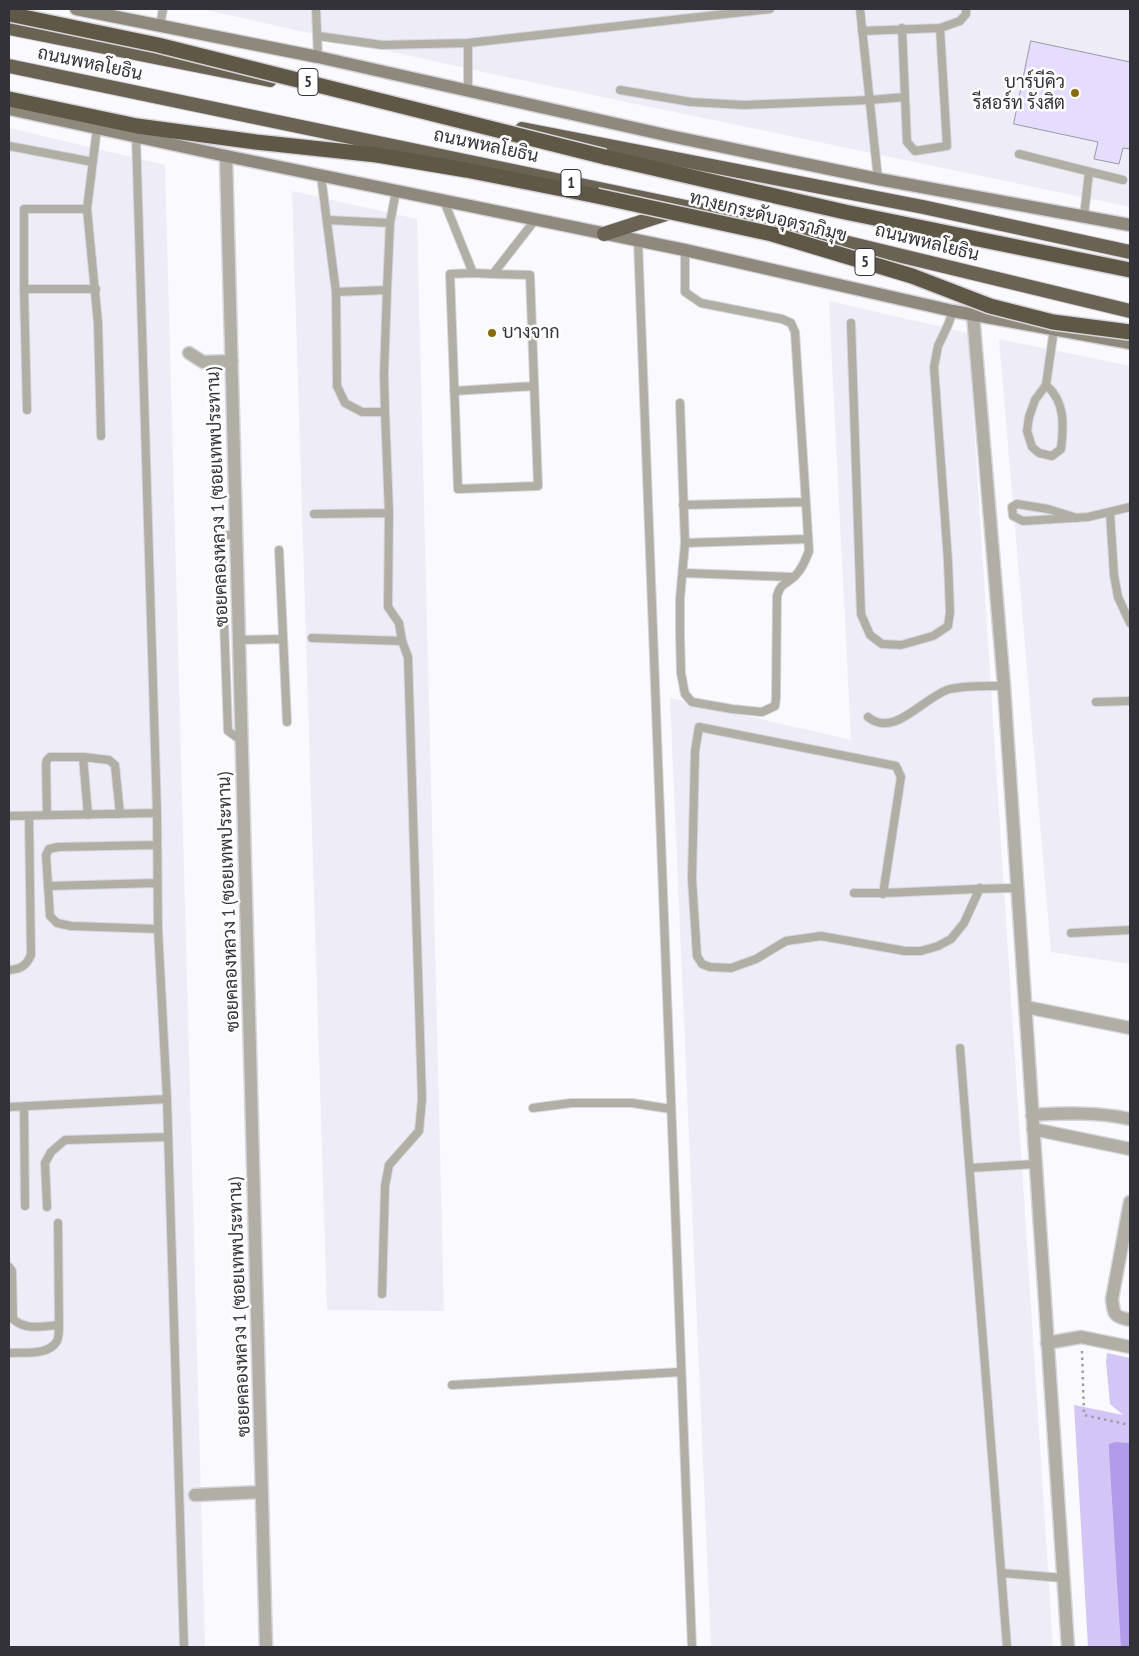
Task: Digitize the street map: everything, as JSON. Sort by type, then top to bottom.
[{"type":"highway","name":"ทางยกระดับอุตราภิมุข","points":[[9,14],[158,45],[605,157],[845,212],[1130,270]]},
{"type":"highway","name":"ถนนพหลโยธิน","points":[[9,28],[923,207],[1130,252]]},
{"type":"highway","name":"ถนนพหลโยธิน","points":[[9,66],[782,227],[1130,311]]},
{"type":"highway","name":"ทางยกระดับอุตราภิมุข","points":[[9,99],[137,126],[377,156],[466,170],[597,196],[772,234],[912,276],[990,306],[1053,322],[1130,332]]},
{"type":"highway","points":[[604,234],[688,207]]},
{"type":"main road","points":[[76,9],[318,57],[670,136],[878,179],[1130,225]]},
{"type":"main road","points":[[9,109],[321,176],[685,250],[953,311],[1130,342]]},
{"type":"street","name":"ซอยคลองหลวง 1 (ซอยเทพประทาน)","points":[[226,156],[266,1647]]},
{"type":"street","points":[[973,314],[1004,686],[1068,1647]]},
{"type":"street","points":[[188,353],[203,362],[232,361]]},
{"type":"street","points":[[1026,1007],[1130,1028]]},
{"type":"street","points":[[1032,1115],[1072,1113],[1130,1119]]},
{"type":"street","points":[[1033,1129],[1130,1149]]},
{"type":"street","points":[[1130,1202],[1125,1258],[1112,1299],[1113,1312],[1118,1317],[1130,1320]]},
{"type":"street","points":[[1047,1342],[1081,1337],[1130,1347]]},
{"type":"street","points":[[195,1495],[262,1492]]},
{"type":"lane","points":[[160,26],[163,9]]},
{"type":"lane","points":[[316,9],[318,57]]},
{"type":"lane","points":[[318,36],[382,45],[468,43],[770,9]]},
{"type":"lane","points":[[860,9],[878,179]]},
{"type":"lane","points":[[862,31],[940,28],[960,21],[966,14],[966,9]]},
{"type":"lane","points":[[902,28],[907,142],[915,151],[947,146],[940,28]]},
{"type":"lane","points":[[468,43],[468,90]]},
{"type":"lane","points":[[620,90],[691,102],[744,105],[905,97]]},
{"type":"lane","points":[[97,128],[87,209],[96,288],[101,436]]},
{"type":"lane","points":[[136,136],[157,813],[158,929],[167,1100],[184,1647]]},
{"type":"lane","points":[[9,146],[93,162]]},
{"type":"lane","points":[[1019,154],[1124,180]]},
{"type":"lane","points":[[1084,216],[1089,172]]},
{"type":"lane","points":[[321,176],[336,292],[337,386],[345,403],[362,412],[385,412]]},
{"type":"lane","points":[[382,1294],[386,1186],[389,1164],[419,1131],[422,1099],[408,657],[402,641],[399,623],[388,607],[389,513],[384,374],[390,222],[396,191]]},
{"type":"lane","points":[[444,201],[473,273]]},
{"type":"lane","points":[[27,410],[24,209],[87,209]]},
{"type":"lane","points":[[327,220],[390,222]]},
{"type":"lane","points":[[493,274],[535,220]]},
{"type":"lane","points":[[638,241],[692,1647]]},
{"type":"lane","points":[[680,403],[685,543],[680,599],[680,635],[685,694],[692,702],[762,712],[775,706],[776,698],[776,596],[783,583],[794,578],[804,566],[809,551],[795,332],[791,323],[782,319],[700,302],[685,292],[685,250]]},
{"type":"lane","points":[[450,274],[493,274],[530,274],[538,486],[458,489],[450,274]]},
{"type":"lane","points":[[24,289],[96,288]]},
{"type":"lane","points":[[336,292],[387,290]]},
{"type":"lane","points":[[851,323],[861,614],[870,635],[882,644],[901,645],[934,636],[948,626],[950,612],[948,561],[934,367],[938,346],[953,311]]},
{"type":"lane","points":[[1046,385],[1059,400],[1062,419],[1061,449],[1052,456],[1039,453],[1032,447],[1027,431],[1029,417],[1035,400],[1046,385],[1054,329]]},
{"type":"lane","points":[[454,391],[534,386]]},
{"type":"lane","points":[[683,505],[806,502]]},
{"type":"lane","points":[[1076,518],[1048,509],[1018,504],[1012,507],[1013,516],[1023,521],[1088,518],[1130,507]]},
{"type":"lane","points":[[1110,512],[1114,575],[1118,597],[1130,623]]},
{"type":"lane","points":[[314,514],[389,513]]},
{"type":"lane","points":[[236,533],[221,537],[228,731],[242,741]]},
{"type":"lane","points":[[685,543],[807,539]]},
{"type":"lane","points":[[279,550],[287,722]]},
{"type":"lane","points":[[683,573],[794,578]]},
{"type":"lane","points":[[312,638],[402,641]]},
{"type":"lane","points":[[239,640],[282,639]]},
{"type":"lane","points":[[868,717],[872,721],[881,723],[891,722],[911,714],[919,705],[936,694],[950,689],[1004,686]]},
{"type":"lane","points":[[1096,702],[1130,701]]},
{"type":"lane","points":[[883,894],[902,777],[896,766],[699,728],[695,751],[692,879],[697,956],[702,964],[710,967],[731,968],[756,959],[786,941],[822,936],[905,951],[921,951],[938,946],[951,939],[964,923],[980,888]]},
{"type":"lane","points":[[47,815],[47,760],[50,757],[83,757],[109,760],[115,765],[120,814]]},
{"type":"lane","points":[[83,757],[88,815]]},
{"type":"lane","points":[[9,816],[157,813]]},
{"type":"lane","points":[[9,970],[26,965],[31,955],[29,816]]},
{"type":"lane","points":[[156,845],[58,847],[49,849],[46,855],[50,916],[57,923],[71,926],[158,929]]},
{"type":"lane","points":[[49,886],[157,882]]},
{"type":"lane","points":[[854,893],[883,894],[980,888],[1017,888]]},
{"type":"lane","points":[[1071,933],[1130,930]]},
{"type":"lane","points":[[960,1048],[1007,1647]]},
{"type":"lane","points":[[9,1107],[167,1100]]},
{"type":"lane","points":[[533,1108],[571,1103],[632,1103],[672,1110]]},
{"type":"lane","points":[[24,1106],[25,1206]]},
{"type":"lane","points":[[47,1207],[45,1163],[51,1152],[64,1140],[168,1137]]},
{"type":"lane","points":[[970,1168],[1035,1164]]},
{"type":"lane","points":[[9,1353],[42,1351],[52,1348],[58,1340],[58,1223]]},
{"type":"lane","points":[[9,1267],[12,1271],[13,1319],[19,1325],[27,1327],[59,1325]]},
{"type":"lane","points":[[452,1385],[681,1372]]},
{"type":"lane","points":[[1002,1573],[1063,1578]]},
{"type":"path","points":[[1081,1337],[1084,1415],[1130,1425]]},
{"type":"shaded area","points":[[202,9],[1130,9],[1130,207],[483,72]]},
{"type":"shaded area","points":[[9,128],[165,165],[205,1647],[9,1647]]},
{"type":"shaded area","points":[[292,191],[417,219],[444,1311],[327,1310]]},
{"type":"shaded area","points":[[829,301],[968,333],[1053,1647],[711,1647],[670,698],[851,740]]},
{"type":"shaded area","points":[[999,339],[1130,366],[1130,964],[1051,952]]},
{"type":"shaded area","points":[[1107,1353],[1130,1358],[1130,1647],[1088,1647],[1074,1405],[1123,1415],[1110,1404]]},
{"type":"shaded area","points":[[1116,1442],[1130,1443],[1130,1647],[1121,1647],[1109,1451],[1109,1444]]},
{"type":"building","name":"บาร์บีคิว รีสอร์ท รังสิต","points":[[1031,41],[1130,62],[1130,149],[1123,148],[1119,164],[1094,159],[1098,142],[1014,124]]},
{"type":"place","name":"บาร์บีคิว รีสอร์ท รังสิต","points":[[1075,93]]},
{"type":"place","name":"บางจาก","points":[[492,333]]}]
